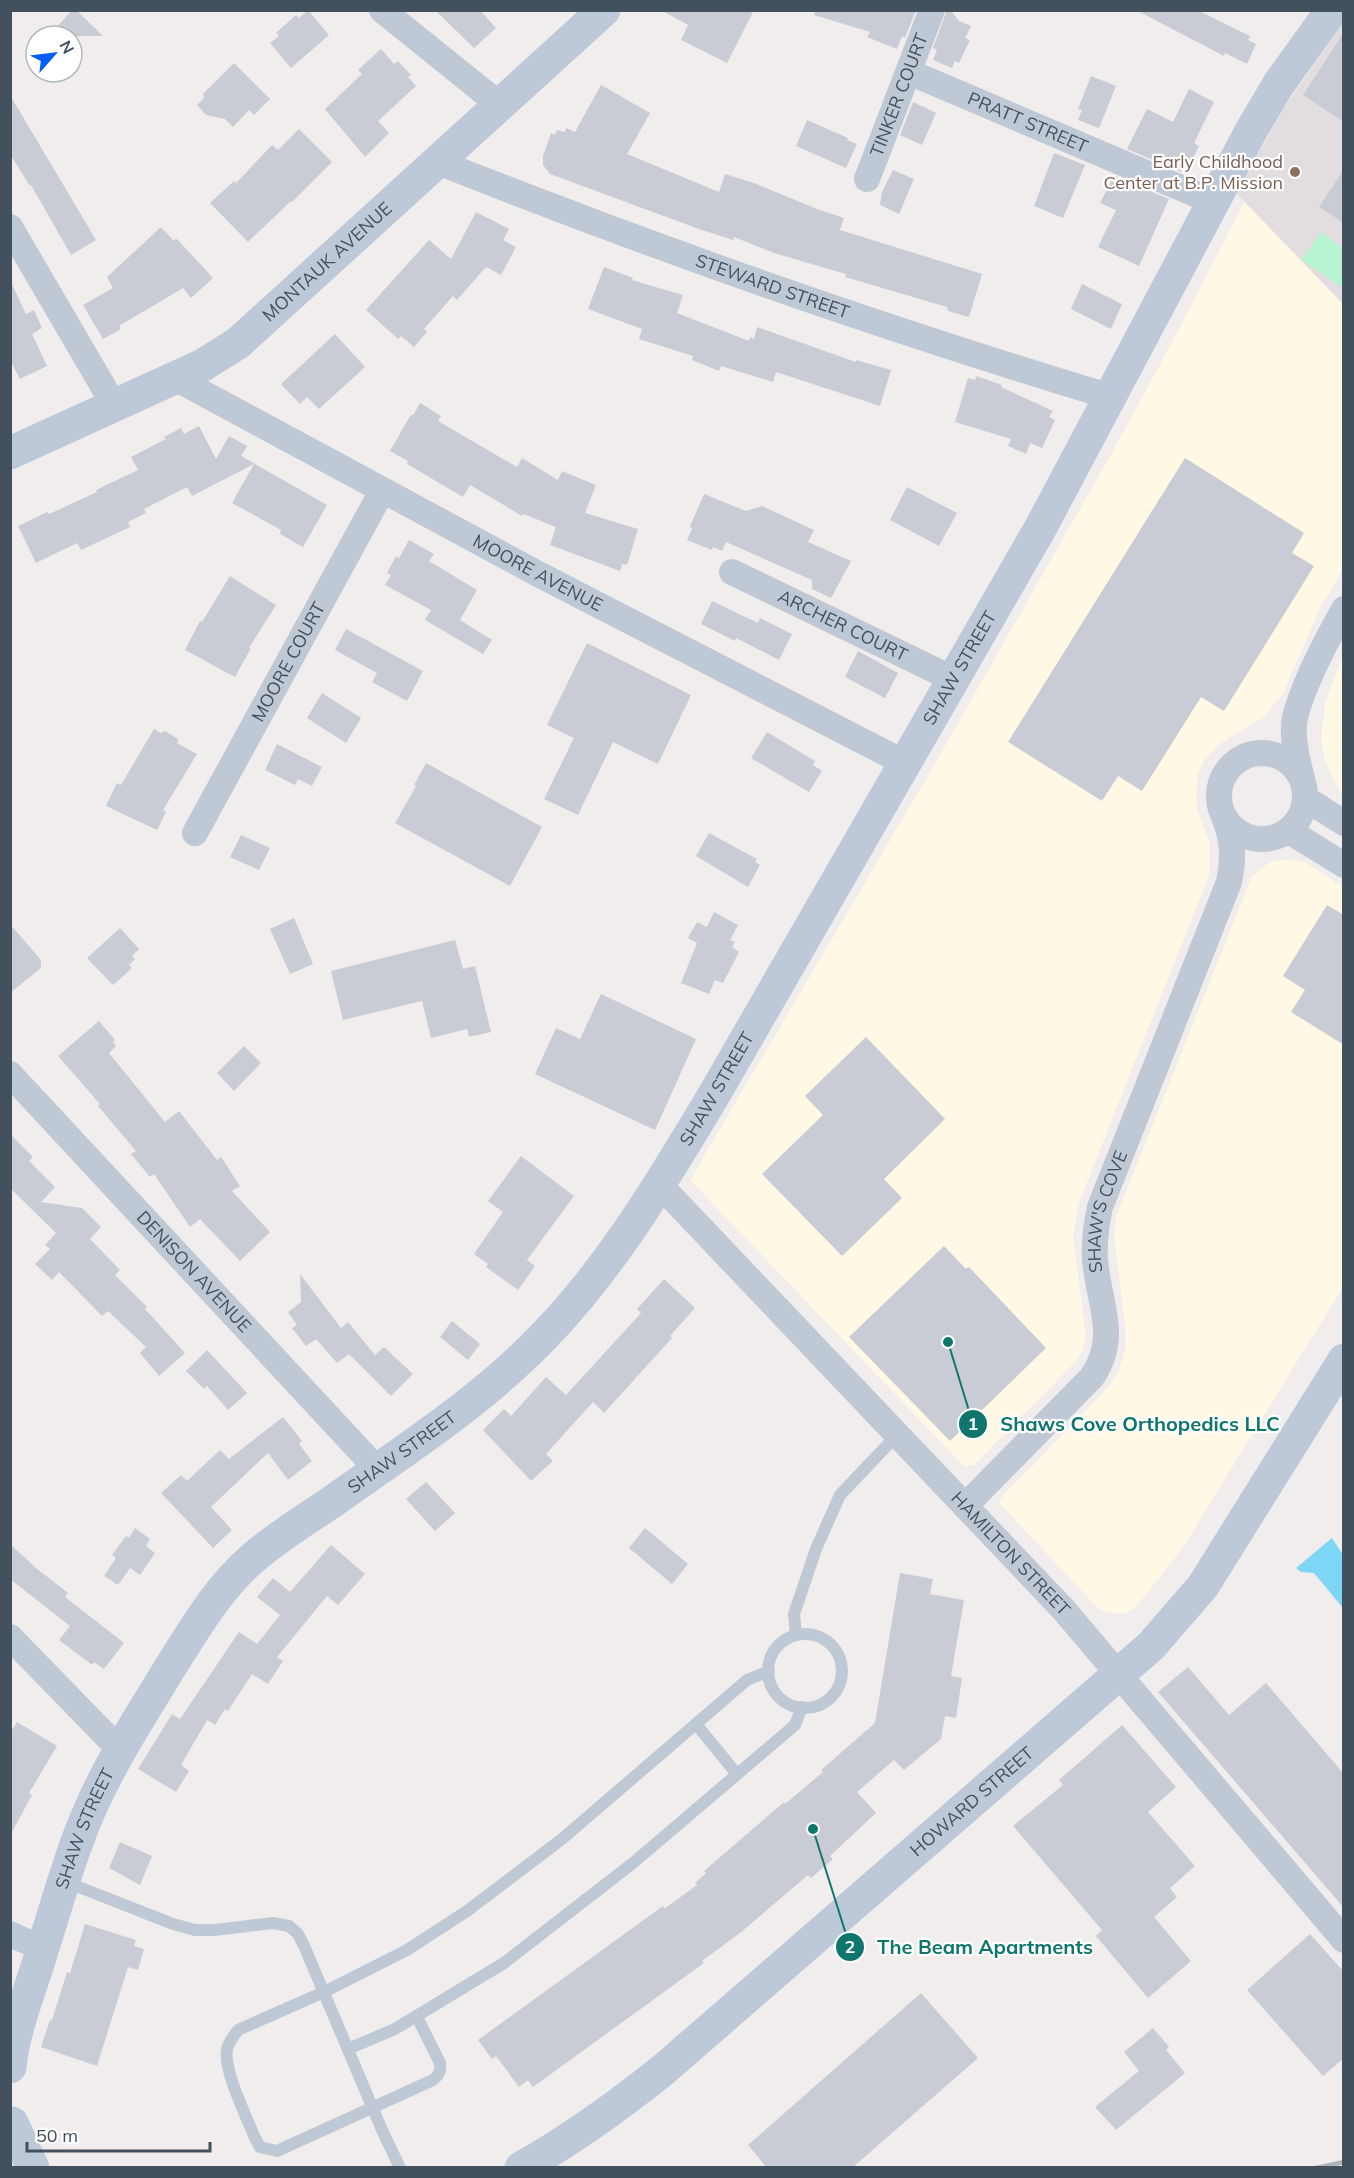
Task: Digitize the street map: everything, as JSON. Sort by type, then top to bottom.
[{"type":"street","points":[[382,10],[500,105]]},
{"type":"street","name":"MONTAUK AVENUE","points":[[10,453],[175,378],[220,355],[254,331],[604,10]]},
{"type":"street","name":"TINKER COURT","points":[[867,179],[932,10]]},
{"type":"street","name":"SHAW STREET","points":[[10,2067],[16,2034],[64,1881],[90,1810],[121,1751],[177,1656],[222,1589],[253,1558],[494,1382],[548,1332],[583,1294],[659,1184],[715,1093],[1041,528],[1251,131],[1278,85],[1332,10]]},
{"type":"street","name":"PRATT STREET","points":[[909,72],[1214,201]]},
{"type":"street","name":"STEWARD STREET","points":[[438,162],[766,286],[891,329],[1111,397]]},
{"type":"street","points":[[10,227],[114,405]]},
{"type":"street","name":"MOORE AVENUE","points":[[175,378],[382,491],[905,764]]},
{"type":"street","name":"MOORE COURT","points":[[195,833],[382,491]]},
{"type":"street","name":"ARCHER COURT","points":[[732,572],[953,680]]},
{"type":"street","points":[[1295,718],[1272,739],[1235,762],[1221,782],[1220,807],[1225,819],[1232,828],[1254,840],[1278,835],[1301,816],[1305,792],[1296,752],[1295,718],[1311,676],[1344,609]]},
{"type":"street","points":[[1246,756],[1270,753],[1282,758],[1300,774],[1305,792],[1344,823]]},
{"type":"street","name":"SHAW'S COVE","points":[[965,1506],[1092,1377],[1102,1360],[1107,1332],[1095,1260],[1100,1207],[1229,882],[1233,866],[1233,849],[1225,819]]},
{"type":"street","points":[[1278,835],[1344,865]]},
{"type":"street","name":"SHAW'S COVE","points":[[1229,882],[1247,857],[1278,835]]},
{"type":"street","name":"DENISON AVENUE","points":[[10,1074],[377,1469]]},
{"type":"street","name":"HAMILTON STREET","points":[[659,1184],[1055,1601],[1120,1674],[1344,1940]]},
{"type":"street","name":"HOWARD STREET","points":[[521,2168],[622,2103],[663,2070],[1151,1646],[1203,1586],[1344,1360]]},
{"type":"street","points":[[10,1637],[121,1751]]},
{"type":"street","points":[[10,1934],[43,1949]]},
{"type":"street","points":[[11,2125],[33,2168]]},
{"type":"lane","points":[[796,1635],[794,1614],[816,1549],[840,1495],[897,1435]]},
{"type":"lane","points":[[796,1635],[814,1635],[826,1640],[835,1648],[840,1659],[842,1671],[840,1683],[834,1694],[825,1702],[814,1707],[790,1705],[780,1698],[768,1677],[772,1653],[780,1643],[796,1635]]},
{"type":"lane","points":[[417,2017],[440,2062],[439,2076],[373,2109],[277,2151],[260,2147],[227,2064],[227,2049],[238,2030],[324,1992],[407,1950],[467,1911],[562,1839],[747,1680],[769,1671]]},
{"type":"lane","points":[[348,2049],[417,2017],[504,1963],[633,1863],[795,1725],[802,1707]]},
{"type":"lane","points":[[696,1724],[736,1773]]},
{"type":"lane","points":[[64,1881],[173,1924],[195,1930],[273,1923],[289,1926],[298,1934],[305,1948],[400,2168]]},
{"type":"shaded area","name":"Early Childhood Center at B.P. Mission","points":[[1343,23],[1343,304],[1236,193],[1285,106]]},
{"type":"shaded area","points":[[1343,39],[1343,569],[1321,606],[1283,693],[1265,716],[1218,745],[1204,761],[1198,774],[1197,809],[1210,844],[1210,873],[1078,1205],[1073,1236],[1086,1336],[1083,1350],[1078,1359],[974,1465],[964,1466],[690,1180],[929,774],[1114,449],[1265,162]]},
{"type":"shaded area","points":[[1343,655],[1343,795],[1333,780],[1324,757],[1321,738],[1325,703]]},
{"type":"shaded area","points":[[1291,859],[1306,863],[1343,887],[1343,1287],[1182,1549],[1136,1607],[1125,1613],[1108,1613],[1099,1609],[1000,1504],[1000,1499],[1109,1386],[1118,1373],[1125,1351],[1126,1335],[1114,1235],[1116,1217],[1252,876],[1270,862]]},
{"type":"green space","points":[[1321,232],[1343,248],[1343,288],[1302,260]]},
{"type":"water","points":[[1332,1538],[1343,1555],[1343,1608],[1314,1573],[1301,1572],[1296,1568]]},
{"type":"building","points":[[72,10],[76,10],[103,36],[84,36],[84,24],[60,24]]},
{"type":"building","points":[[308,10],[329,35],[291,68],[270,43],[279,36],[276,33],[296,15],[299,18]]},
{"type":"building","points":[[435,10],[480,10],[496,28],[474,48]]},
{"type":"building","points":[[661,10],[754,10],[727,63],[681,40],[688,25]]},
{"type":"building","points":[[815,10],[916,10],[905,38],[902,36],[897,49],[867,37],[870,32],[814,15]]},
{"type":"building","points":[[947,10],[952,12],[959,21],[971,26],[965,38],[970,40],[959,63],[955,61],[952,68],[933,60],[937,50],[933,48]]},
{"type":"building","points":[[1136,10],[1197,10],[1250,36],[1248,40],[1256,44],[1247,64],[1225,53],[1224,56]]},
{"type":"building","points":[[1344,32],[1344,122],[1303,95]]},
{"type":"building","points":[[381,49],[394,64],[398,61],[411,75],[408,77],[416,86],[378,121],[389,133],[365,157],[325,109],[362,74],[358,70]]},
{"type":"building","points":[[234,63],[270,99],[254,115],[249,110],[233,127],[225,119],[206,115],[197,105],[204,98],[203,94]]},
{"type":"building","points":[[1091,76],[1116,86],[1099,128],[1078,120],[1082,110],[1078,109]]},
{"type":"building","points":[[601,85],[650,113],[627,154],[719,192],[725,174],[754,183],[844,218],[840,230],[982,274],[969,317],[948,311],[947,307],[845,277],[846,274],[774,253],[734,237],[733,240],[699,229],[550,174],[543,165],[543,156],[551,133],[555,135],[557,130],[565,132],[566,128],[575,132]]},
{"type":"building","points":[[1189,89],[1214,102],[1194,143],[1199,146],[1189,167],[1184,165],[1181,172],[1127,149],[1147,109],[1173,122]]},
{"type":"building","points":[[10,95],[96,240],[71,255],[31,185],[10,154]]},
{"type":"building","points":[[913,102],[936,113],[922,145],[900,135]]},
{"type":"building","points":[[807,120],[857,144],[846,168],[796,146]]},
{"type":"building","points":[[299,129],[332,162],[248,242],[210,203],[234,181],[236,183],[272,145],[278,150]]},
{"type":"building","points":[[1054,153],[1085,165],[1063,218],[1034,206]]},
{"type":"building","points":[[1344,169],[1344,223],[1319,207]]},
{"type":"building","points":[[893,170],[914,179],[899,214],[880,205],[882,192]]},
{"type":"building","points":[[1114,176],[1169,199],[1139,266],[1098,247],[1116,210],[1100,203]]},
{"type":"building","points":[[476,212],[509,229],[503,240],[516,247],[501,275],[486,267],[457,300],[453,296],[424,329],[427,332],[414,347],[401,336],[398,339],[366,310],[429,240],[451,259]]},
{"type":"building","points":[[161,227],[173,240],[177,239],[213,278],[191,298],[183,288],[119,326],[121,329],[103,339],[83,305],[113,288],[107,277]]},
{"type":"building","points":[[604,267],[633,278],[632,280],[683,295],[677,313],[749,341],[750,337],[754,339],[757,327],[856,362],[856,360],[891,370],[880,406],[776,372],[773,382],[721,366],[719,371],[692,360],[693,356],[639,339],[642,329],[588,309]]},
{"type":"building","points":[[10,280],[26,314],[34,310],[42,328],[32,334],[47,366],[20,379],[10,360]]},
{"type":"building","points":[[1082,284],[1122,304],[1111,329],[1071,309]]},
{"type":"building","points":[[335,334],[365,367],[319,409],[307,397],[300,404],[281,384]]},
{"type":"building","points":[[976,376],[1002,385],[1001,387],[1053,411],[1049,417],[1055,420],[1042,448],[1030,443],[1026,454],[1008,446],[1011,439],[955,422],[968,378],[975,380]]},
{"type":"building","points":[[420,403],[441,416],[438,421],[517,467],[522,458],[558,480],[562,471],[596,485],[585,513],[638,529],[627,565],[622,564],[620,571],[550,545],[556,527],[524,514],[522,516],[470,485],[463,497],[407,464],[408,461],[390,451]]},
{"type":"building","points":[[199,426],[216,459],[229,436],[247,446],[241,456],[327,505],[303,547],[280,534],[281,530],[232,503],[254,464],[192,496],[187,487],[144,509],[146,513],[128,522],[130,527],[81,550],[77,543],[36,563],[18,526],[97,492],[96,490],[138,470],[131,457],[166,439],[164,437],[181,428],[184,434]]},
{"type":"building","points":[[1185,458],[1304,533],[1292,553],[1314,566],[1224,711],[1201,697],[1142,791],[1118,776],[1102,801],[1008,742]]},
{"type":"building","points":[[907,487],[957,513],[939,546],[890,520]]},
{"type":"building","points":[[704,494],[746,511],[762,506],[814,530],[808,542],[851,561],[831,598],[812,589],[812,580],[726,542],[722,551],[713,547],[712,550],[687,540],[692,529],[690,526]]},
{"type":"building","points":[[409,540],[434,554],[429,561],[477,590],[460,620],[492,640],[483,654],[425,620],[431,610],[385,585],[391,575],[387,573],[396,556],[399,558]]},
{"type":"building","points":[[230,576],[276,605],[249,648],[251,648],[235,677],[185,650],[200,621],[202,622]]},
{"type":"building","points":[[712,601],[758,623],[760,618],[792,634],[779,660],[736,638],[735,641],[701,624]]},
{"type":"building","points":[[346,629],[423,671],[407,701],[372,682],[377,673],[335,650]]},
{"type":"building","points":[[587,643],[691,695],[658,764],[613,742],[578,815],[544,799],[574,738],[547,725]]},
{"type":"building","points":[[858,651],[898,673],[885,698],[845,677]]},
{"type":"building","points":[[322,693],[361,718],[346,743],[307,718]]},
{"type":"building","points":[[154,729],[161,733],[165,731],[178,739],[177,743],[197,754],[163,810],[166,812],[157,830],[106,806],[117,783],[121,785]]},
{"type":"building","points":[[767,732],[815,761],[813,765],[822,771],[809,792],[751,758]]},
{"type":"building","points":[[277,744],[322,767],[312,786],[298,779],[295,785],[265,770]]},
{"type":"building","points":[[426,763],[542,827],[510,886],[395,823]]},
{"type":"building","points":[[709,833],[757,859],[755,862],[760,865],[748,887],[696,856]]},
{"type":"building","points":[[241,835],[270,848],[259,870],[230,857]]},
{"type":"building","points":[[1327,905],[1344,915],[1344,1045],[1291,1012],[1305,990],[1283,976]]},
{"type":"building","points":[[714,912],[738,925],[730,940],[735,942],[732,947],[739,952],[723,983],[715,980],[709,994],[681,983],[697,943],[688,938],[697,922],[707,927]]},
{"type":"building","points":[[294,918],[313,964],[290,974],[270,929]]},
{"type":"building","points":[[10,924],[41,960],[41,968],[10,993]]},
{"type":"building","points":[[120,928],[139,949],[132,956],[135,959],[129,965],[132,968],[113,985],[87,958]]},
{"type":"building","points":[[455,940],[463,969],[475,966],[491,1032],[469,1037],[467,1029],[431,1038],[422,1001],[343,1020],[331,971]]},
{"type":"building","points":[[601,994],[696,1039],[655,1130],[535,1074],[556,1028],[580,1039]]},
{"type":"building","points":[[99,1021],[115,1040],[113,1042],[116,1046],[109,1053],[165,1122],[179,1111],[217,1160],[221,1157],[240,1186],[232,1191],[270,1232],[240,1261],[200,1219],[190,1227],[154,1174],[150,1177],[131,1154],[136,1151],[98,1106],[100,1104],[58,1056]]},
{"type":"building","points":[[866,1037],[945,1119],[884,1179],[902,1198],[842,1256],[762,1174],[823,1115],[805,1096]]},
{"type":"building","points":[[244,1046],[261,1063],[234,1091],[217,1073]]},
{"type":"building","points":[[10,1134],[33,1157],[29,1161],[55,1187],[41,1202],[82,1208],[101,1227],[90,1239],[120,1270],[115,1275],[147,1307],[145,1309],[185,1353],[159,1376],[140,1353],[146,1347],[108,1311],[102,1316],[59,1272],[52,1280],[35,1264],[50,1249],[45,1245],[56,1233],[10,1188]]},
{"type":"building","points":[[521,1156],[574,1196],[527,1260],[535,1266],[518,1290],[486,1267],[488,1264],[474,1254],[503,1212],[488,1201]]},
{"type":"building","points":[[944,1246],[966,1269],[969,1267],[1046,1348],[950,1441],[849,1337]]},
{"type":"building","points":[[300,1274],[341,1328],[348,1322],[375,1355],[384,1347],[413,1374],[391,1396],[349,1354],[337,1363],[316,1339],[306,1346],[292,1328],[297,1325],[288,1312],[301,1302]]},
{"type":"building","points":[[664,1279],[695,1308],[670,1336],[672,1338],[604,1413],[593,1402],[546,1454],[553,1461],[531,1481],[483,1430],[504,1409],[511,1416],[546,1377],[566,1395],[641,1313],[637,1309]]},
{"type":"building","points":[[452,1321],[480,1344],[468,1360],[440,1337]]},
{"type":"building","points":[[207,1350],[247,1393],[228,1410],[207,1386],[204,1389],[186,1371]]},
{"type":"building","points":[[283,1417],[302,1441],[299,1444],[312,1461],[288,1480],[268,1453],[211,1507],[232,1530],[213,1548],[161,1493],[181,1475],[187,1481],[220,1450],[229,1459]]},
{"type":"building","points":[[426,1482],[455,1513],[435,1531],[406,1499]]},
{"type":"building","points":[[135,1528],[150,1539],[146,1546],[155,1553],[140,1575],[130,1568],[118,1585],[104,1576],[116,1558],[112,1555],[126,1536],[129,1538]]},
{"type":"building","points":[[645,1528],[688,1564],[672,1584],[629,1548]]},
{"type":"building","points":[[10,1544],[68,1593],[65,1597],[124,1643],[104,1669],[94,1662],[92,1665],[59,1640],[70,1626],[10,1579]]},
{"type":"building","points":[[331,1545],[365,1574],[338,1605],[327,1596],[277,1657],[283,1661],[268,1684],[252,1674],[228,1711],[225,1709],[215,1725],[207,1720],[181,1765],[189,1771],[176,1792],[138,1769],[172,1714],[180,1719],[239,1632],[257,1644],[280,1615],[257,1597],[273,1578],[290,1592]]},
{"type":"building","points":[[900,1573],[933,1579],[930,1594],[964,1600],[951,1676],[962,1678],[956,1718],[945,1716],[941,1739],[904,1770],[894,1760],[857,1792],[876,1813],[830,1856],[833,1859],[811,1878],[808,1875],[740,1933],[702,1961],[704,1963],[533,2087],[528,2080],[519,2087],[496,2056],[492,2059],[478,2040],[663,1906],[664,1909],[697,1885],[695,1883],[706,1873],[704,1871],[784,1802],[785,1804],[823,1772],[821,1770],[875,1723]]},
{"type":"building","points":[[1188,1667],[1229,1715],[1266,1683],[1344,1774],[1344,1908],[1158,1692]]},
{"type":"building","points":[[17,1722],[57,1746],[29,1793],[32,1795],[10,1836],[10,1733]]},
{"type":"building","points":[[1122,1725],[1176,1787],[1148,1812],[1195,1866],[1170,1888],[1177,1897],[1154,1917],[1191,1961],[1148,1998],[1096,1936],[1102,1930],[1013,1826],[1063,1785],[1059,1780]]},
{"type":"building","points":[[120,1842],[152,1856],[140,1885],[109,1868]]},
{"type":"building","points":[[85,1924],[136,1940],[134,1946],[144,1949],[138,1970],[128,1967],[97,2066],[41,2047],[67,1972],[70,1973]]},
{"type":"building","points":[[1310,1934],[1344,1972],[1344,2058],[1323,2076],[1247,1990]]},
{"type":"building","points":[[921,1993],[978,2058],[852,2168],[767,2168],[748,2145]]},
{"type":"building","points":[[1153,2028],[1169,2047],[1166,2050],[1185,2073],[1116,2130],[1095,2107],[1139,2071],[1124,2052]]},
{"type":"railway","points":[[1316,2168],[1344,2162]]},
{"type":"place","name":"Early Childhood Center at B.P. Mission","points":[[1295,172]]},
{"type":"place","name":"Shaws Cove Orthopedics LLC","points":[[948,1342]]},
{"type":"place","name":"The Beam Apartments","points":[[813,1829]]}]
